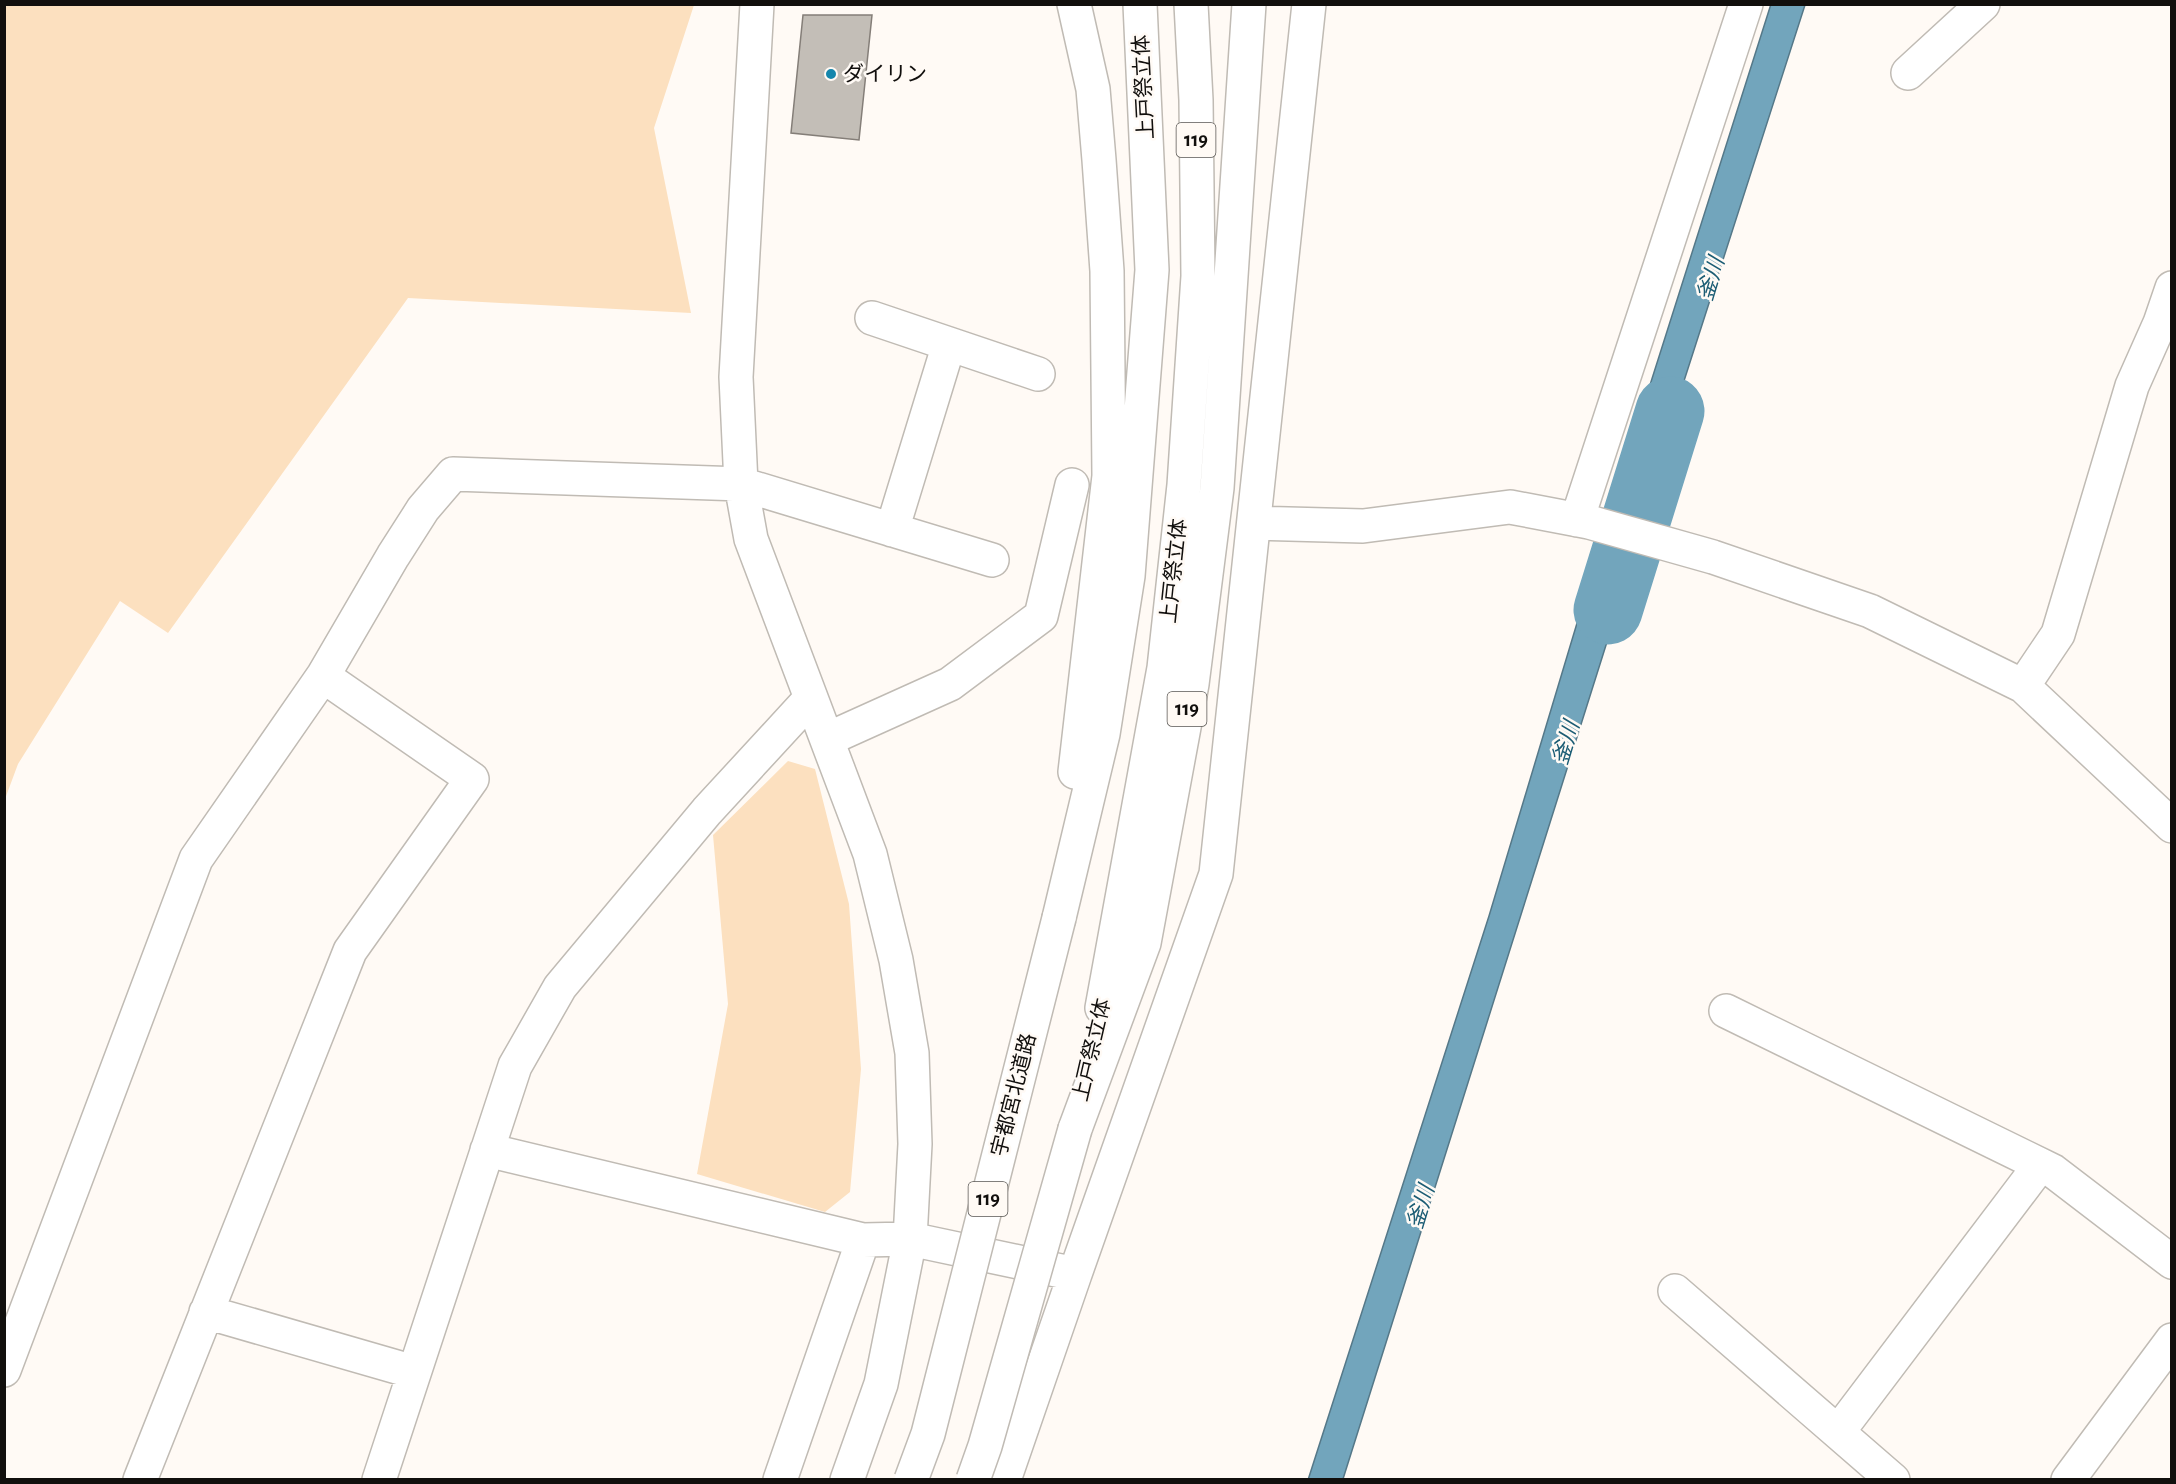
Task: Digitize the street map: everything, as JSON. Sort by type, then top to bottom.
[{"type":"main road","points":[[757,4],[736,377],[741,484],[752,539],[870,854],[897,960],[912,1053],[915,1144],[910,1239],[881,1384],[847,1479]]},
{"type":"main road","name":"119","points":[[1059,918],[1109,476],[1107,271],[1093,89],[1074,4]]},
{"type":"main road","name":"上戸祭立体","points":[[1059,918],[1103,734],[1128,576],[1152,270],[1140,4]]},
{"type":"main road","name":"上戸祭立体","points":[[1075,1129],[1110,971],[1164,668],[1184,485],[1198,276],[1196,100],[1191,4]]},
{"type":"main road","name":"119","points":[[973,1479],[986,1446],[1075,1129],[1144,943],[1192,684],[1217,488],[1249,4]]},
{"type":"main road","points":[[1004,1479],[1216,874],[1309,4]]},
{"type":"main road","points":[[1583,521],[1746,4]]},
{"type":"main road","points":[[1908,73],[1983,4]]},
{"type":"main road","points":[[2023,686],[2058,634],[2132,386],[2166,320],[2172,288]]},
{"type":"main road","points":[[872,318],[1038,374]]},
{"type":"main road","points":[[892,530],[949,345]]},
{"type":"main road","points":[[4,1370],[196,859],[323,676],[423,509],[453,474],[741,484],[993,560]]},
{"type":"main road","points":[[828,740],[950,684],[1041,616],[1072,485]]},
{"type":"main road","points":[[1255,523],[1363,526],[1510,507],[1583,521],[1713,557],[1870,611],[2023,686],[2172,825]]},
{"type":"main road","points":[[140,1479],[350,951],[472,779],[323,676]]},
{"type":"main road","points":[[379,1479],[515,1066],[560,987],[707,811],[811,698]]},
{"type":"main road","name":"宇都宮北道路","points":[[911,1479],[928,1434],[1059,918]]},
{"type":"main road","points":[[1726,1011],[2053,1171],[2172,1262]]},
{"type":"main road","points":[[487,1150],[863,1240],[910,1239],[1075,1274]]},
{"type":"main road","points":[[1838,1432],[2040,1165]]},
{"type":"main road","points":[[780,1479],[863,1240]]},
{"type":"main road","points":[[1675,1291],[1893,1479]]},
{"type":"main road","points":[[206,1312],[414,1372]]},
{"type":"main road","points":[[2068,1479],[2172,1340]]},
{"type":"shaded area","points":[[5,4],[694,5],[654,128],[691,313],[408,298],[168,633],[120,601],[18,764],[5,799]]},
{"type":"shaded area","points":[[788,761],[815,769],[849,904],[861,1069],[850,1192],[825,1212],[697,1174],[728,1004],[713,835]]},
{"type":"water","points":[[1771,4],[1805,5],[1645,502],[1616,492]]},
{"type":"water","points":[[1602,540],[1636,550],[1343,1479],[1308,1480],[1489,916]]},
{"type":"building","name":"ダイリン","points":[[803,15],[872,15],[859,140],[791,133]]},
{"type":"waterway","name":"釜川","points":[[1608,610],[1670,411]]},
{"type":"place","name":"ダイリン","points":[[831,74]]}]
